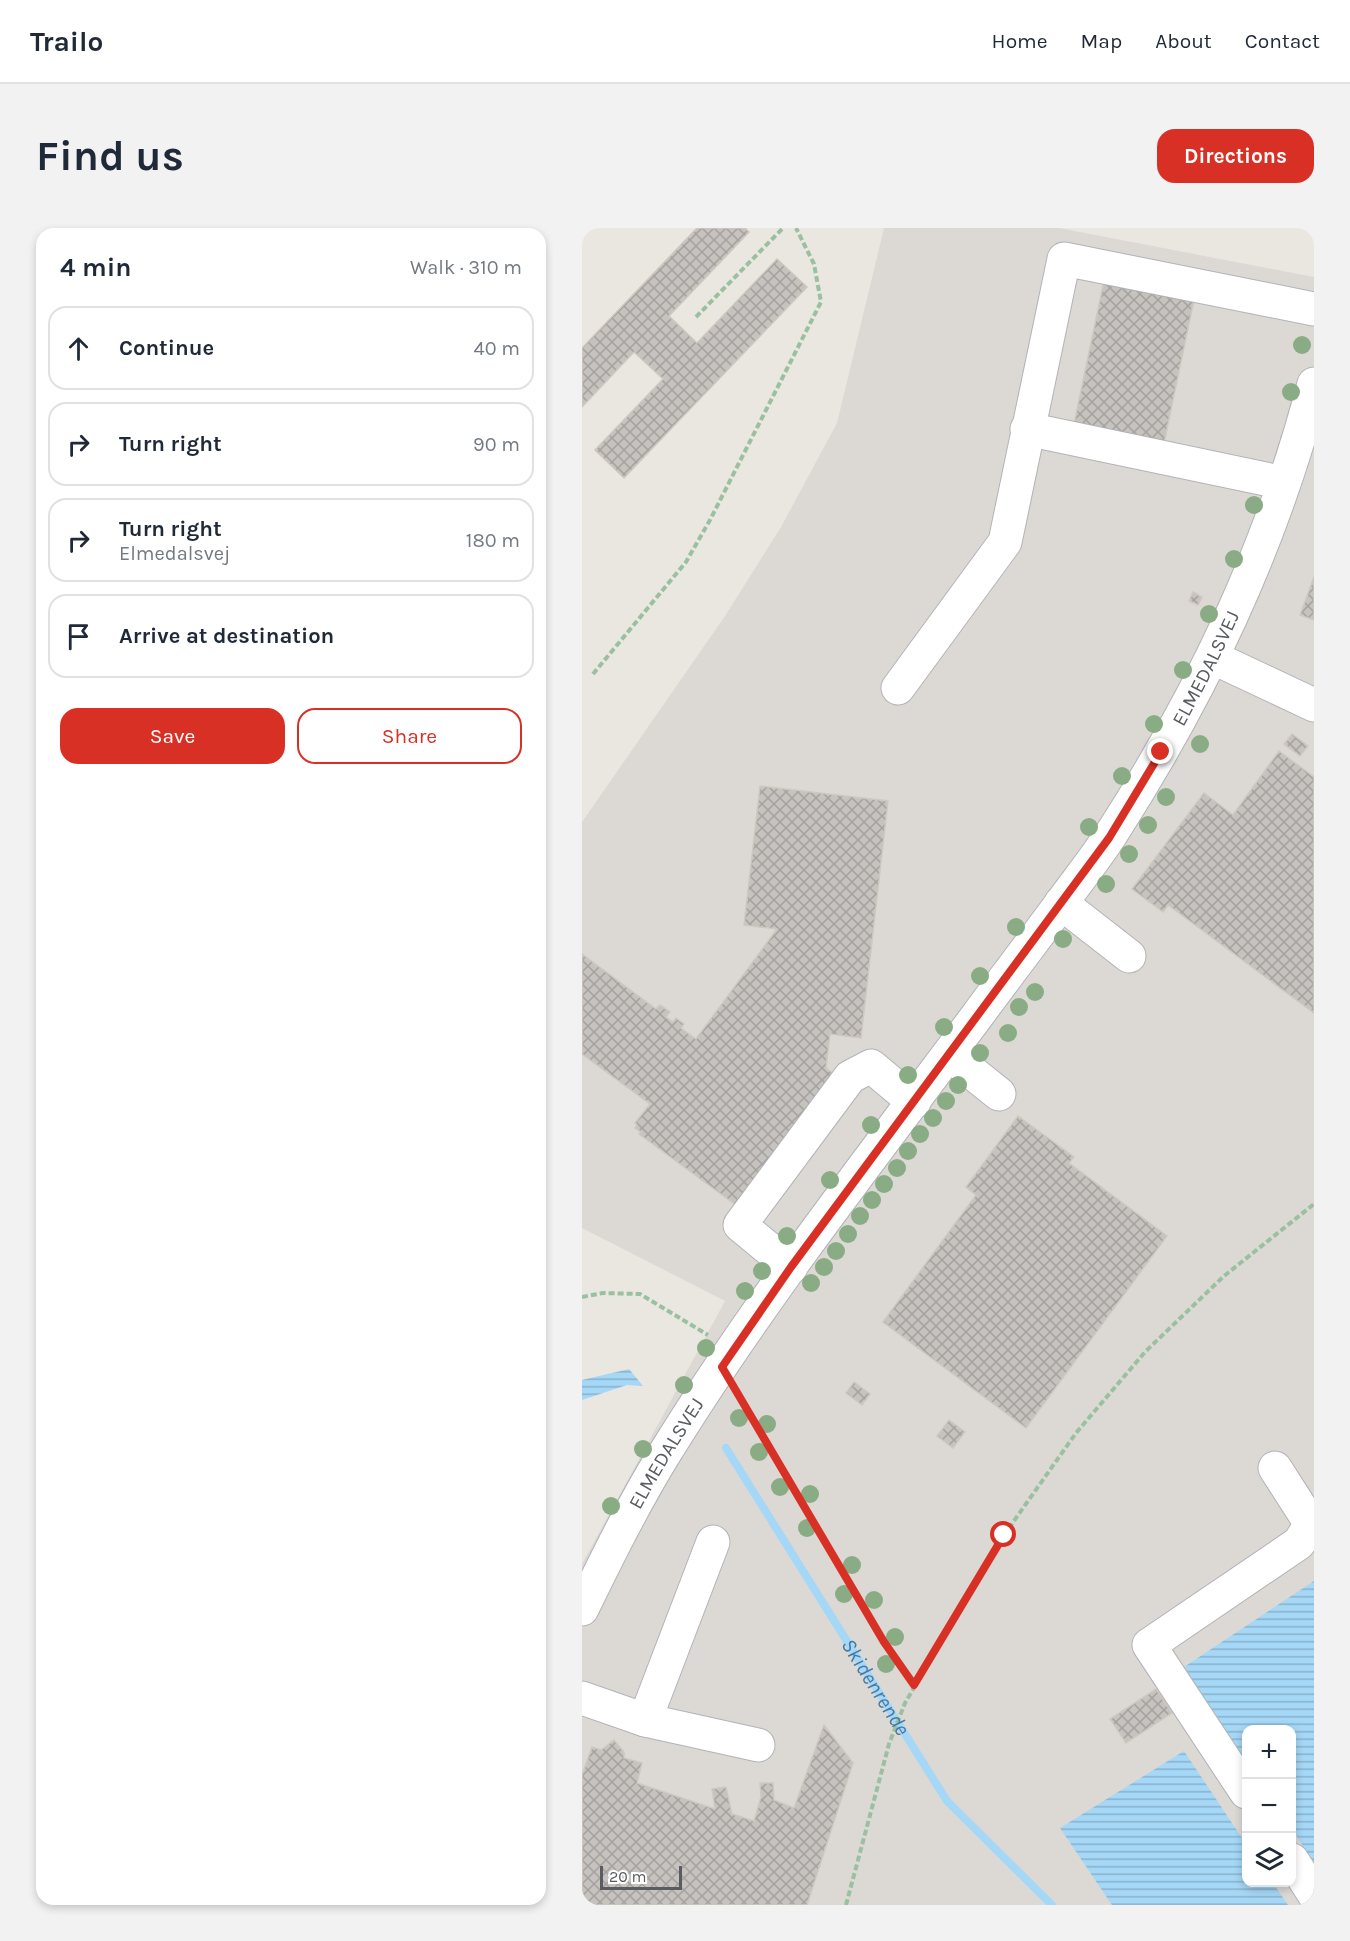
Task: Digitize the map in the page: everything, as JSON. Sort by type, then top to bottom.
[{"type":"street","points":[[898,688],[1005,542],[1064,259],[1314,309]]},
{"type":"street","name":"ELMEDALSVEJ","points":[[582,1609],[613,1546],[662,1457],[722,1367],[791,1267],[1109,838],[1188,706],[1214,658],[1261,551],[1304,422],[1314,384]]},
{"type":"street","points":[[1027,429],[1284,483]]},
{"type":"street","points":[[1214,658],[1314,705]]},
{"type":"street","points":[[1061,903],[1129,956]]},
{"type":"street","points":[[949,1054],[999,1094]]},
{"type":"street","points":[[791,1267],[740,1226],[850,1077],[871,1066],[914,1102]]},
{"type":"street","points":[[1242,1786],[1149,1645],[1299,1543],[1311,1524],[1275,1468]]},
{"type":"street","points":[[645,1720],[713,1542]]},
{"type":"street","points":[[582,1698],[645,1720],[758,1745]]},
{"type":"street","points":[[1296,1866],[1314,1894]]},
{"type":"path","points":[[696,317],[783,228]]},
{"type":"path","points":[[593,674],[686,562],[710,520],[821,302],[814,264],[796,228]]},
{"type":"path","points":[[846,1905],[889,1744],[905,1703],[1004,1535],[1076,1433],[1145,1352],[1224,1276],[1314,1204]]},
{"type":"path","points":[[582,1297],[603,1293],[640,1294],[706,1333]]},
{"type":"path","points":[[722,1367],[884,1642],[914,1685]]},
{"type":"shaded area","points":[[884,228],[1059,228],[1314,277],[1314,1905],[582,1905],[582,1564],[725,1301],[582,1228],[582,822],[725,616],[781,527],[837,423]]},
{"type":"water","points":[[629,1369],[643,1386],[627,1385],[582,1400],[582,1380]]},
{"type":"water","points":[[1314,1581],[1314,1863],[1296,1835],[1296,1725],[1242,1725],[1242,1755],[1184,1667]]},
{"type":"water","points":[[1184,1751],[1242,1838],[1242,1887],[1276,1887],[1288,1905],[1112,1905],[1060,1828]]},
{"type":"building","points":[[697,228],[745,228],[749,232],[669,316],[697,343],[777,259],[807,287],[624,478],[595,450],[663,379],[634,352],[582,407],[582,348]]},
{"type":"building","points":[[1105,276],[1195,295],[1164,443],[1074,424]]},
{"type":"building","points":[[1314,577],[1314,620],[1300,615]]},
{"type":"building","points":[[1193,592],[1202,597],[1198,605],[1189,601]]},
{"type":"building","points":[[1292,734],[1308,746],[1300,756],[1284,744]]},
{"type":"building","points":[[1279,751],[1314,777],[1314,1013],[1168,905],[1163,912],[1132,889],[1204,793],[1233,815]]},
{"type":"building","points":[[760,786],[888,801],[861,1038],[830,1034],[826,1068],[838,1077],[740,1208],[639,1134],[641,1132],[635,1128],[637,1125],[635,1123],[650,1104],[582,1054],[582,954],[656,1009],[660,1005],[670,1012],[666,1017],[673,1022],[676,1018],[684,1024],[681,1028],[696,1039],[777,929],[744,925]]},
{"type":"building","points":[[1018,1116],[1074,1157],[1069,1163],[1167,1236],[1026,1428],[883,1322],[976,1195],[966,1187]]},
{"type":"building","points":[[854,1382],[870,1394],[862,1405],[846,1393]]},
{"type":"building","points":[[949,1420],[965,1432],[953,1448],[937,1436]]},
{"type":"building","points":[[1156,1689],[1172,1713],[1126,1743],[1110,1719]]},
{"type":"building","points":[[824,1725],[853,1763],[807,1905],[582,1905],[582,1775],[592,1747],[601,1750],[614,1740],[624,1752],[624,1758],[642,1763],[637,1783],[715,1809],[712,1789],[726,1787],[732,1814],[754,1821],[761,1797],[760,1783],[773,1783],[774,1800],[794,1808]]},
{"type":"waterway","name":"Skidenrende","points":[[726,1448],[947,1801],[1052,1905]]},
{"type":"route","points":[[1004,1535],[914,1685],[884,1642],[722,1367],[791,1267],[1109,838],[1161,752]]}]
